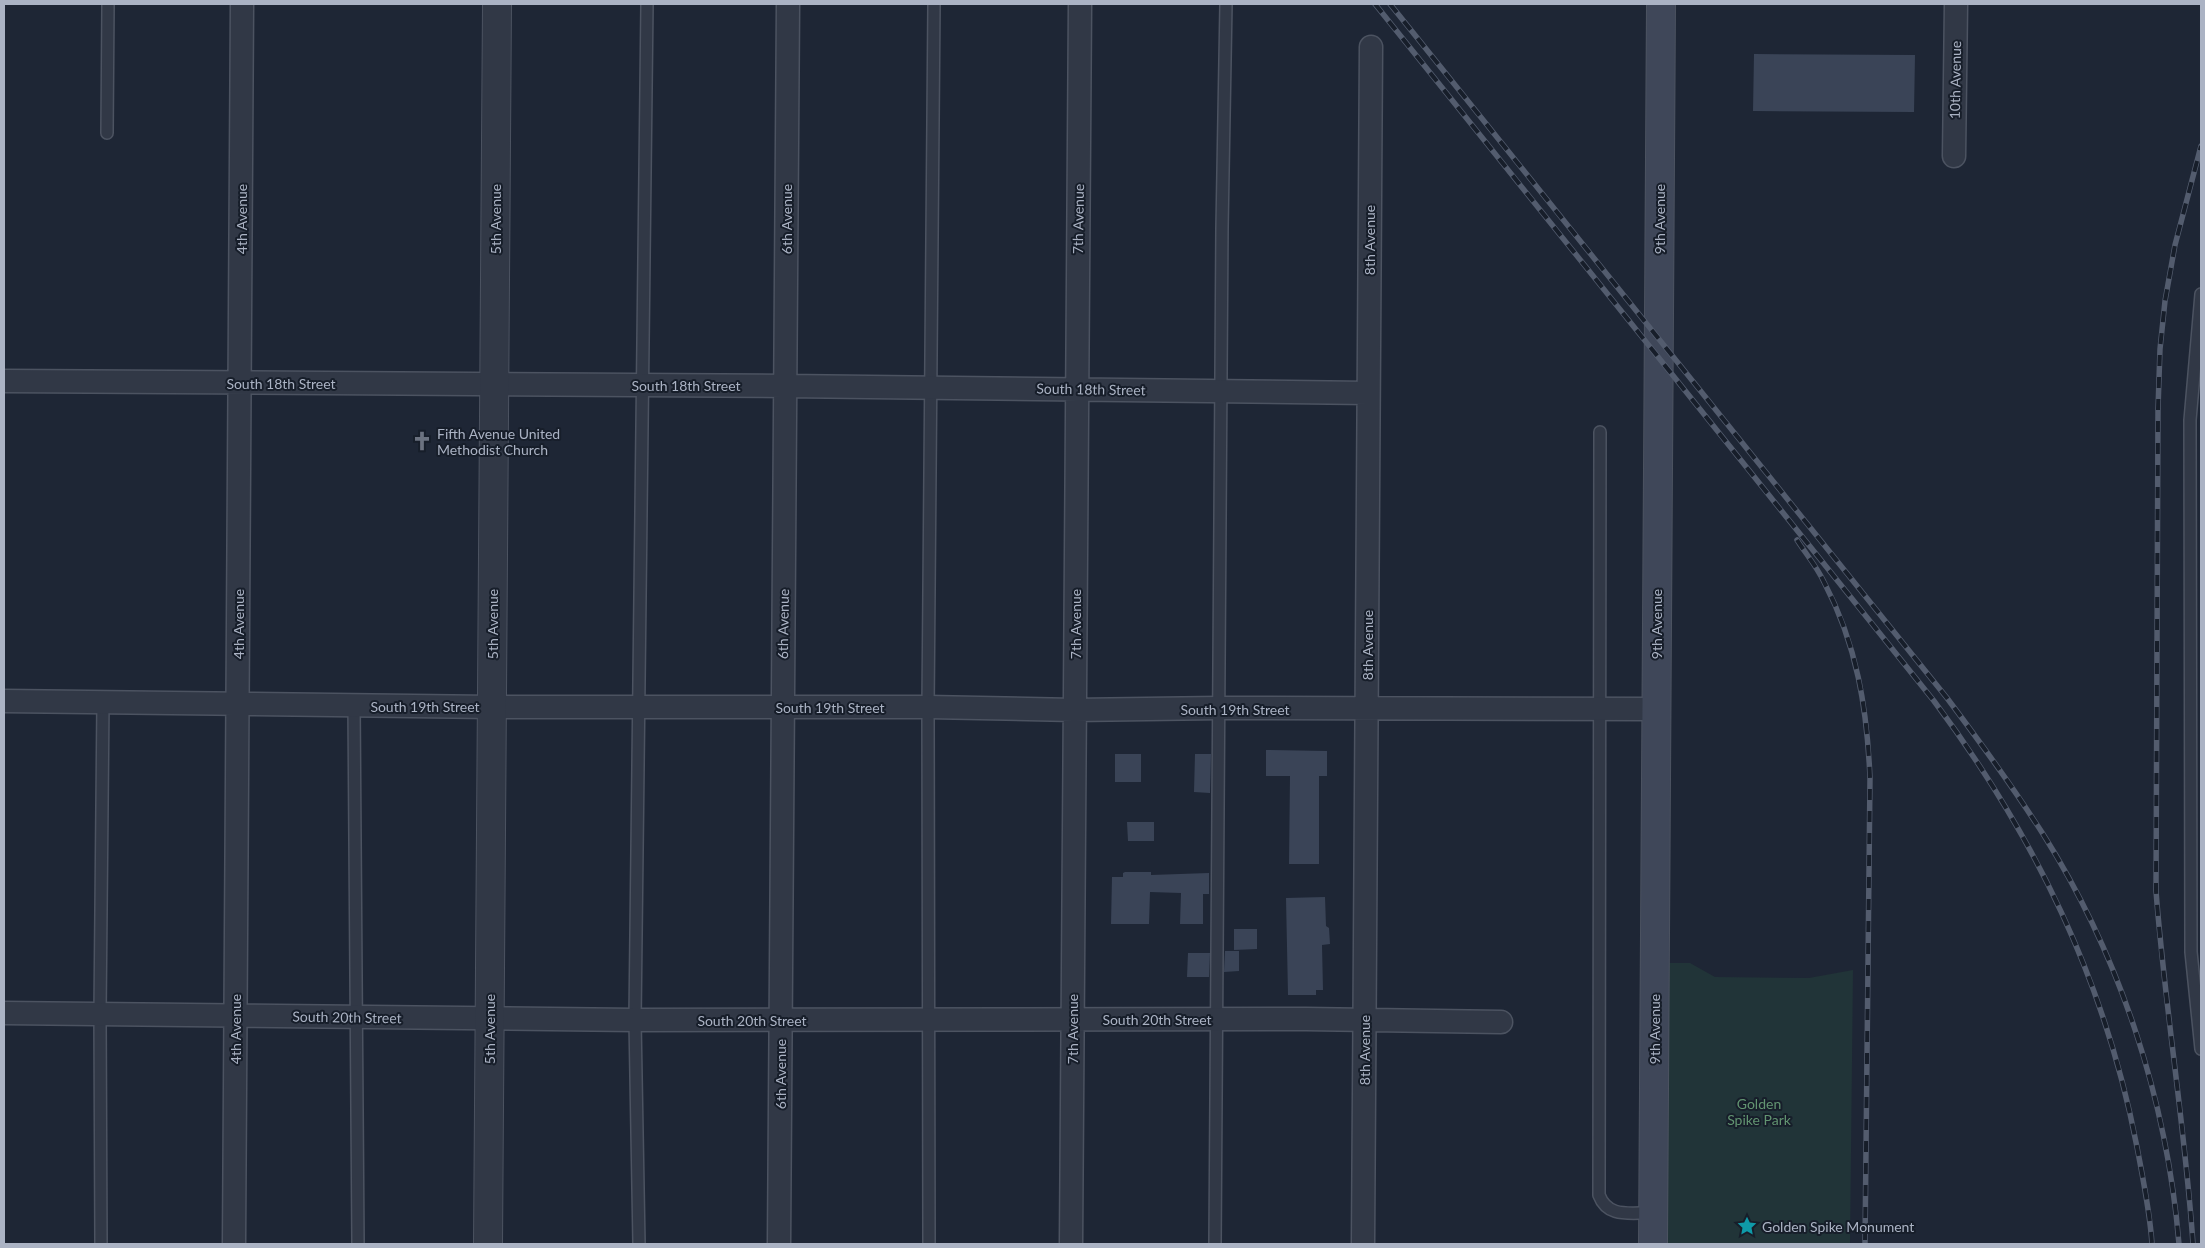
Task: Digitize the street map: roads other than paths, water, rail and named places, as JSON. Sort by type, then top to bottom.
[{"type":"main road","name":"9th Avenue","points":[[1653,1244],[1661,4]]},
{"type":"street","name":"4th Avenue","points":[[234,1244],[242,4]]},
{"type":"street","name":"5th Avenue","points":[[488,1244],[496,4]]},
{"type":"street","name":"6th Avenue","points":[[779,1244],[788,4]]},
{"type":"street","name":"7th Avenue","points":[[1071,1244],[1080,4]]},
{"type":"street","name":"10th Avenue","points":[[1954,156],[1956,4]]},
{"type":"street","name":"8th Avenue","points":[[1363,1244],[1371,47]]},
{"type":"street","name":"South 18th Street","points":[[4,381],[1076,388],[1368,392]]},
{"type":"street","name":"South 19th Street","points":[[4,701],[492,707],[928,707],[1074,710],[1219,708],[1656,709]]},
{"type":"street","name":"South 20th Street","points":[[4,1013],[635,1020],[1217,1018],[1501,1022]]},
{"type":"lane","points":[[107,133],[108,4]]},
{"type":"lane","points":[[639,1244],[635,1020],[647,4]]},
{"type":"lane","points":[[929,1244],[928,707],[934,4]]},
{"type":"lane","points":[[1215,1244],[1222,228],[1226,4]]},
{"type":"lane","points":[[2201,294],[2190,420],[2196,612],[2191,952],[2201,1049]]},
{"type":"lane","points":[[1600,432],[1598,709],[1599,1195],[1603,1205],[1613,1212],[1653,1213]]},
{"type":"lane","points":[[101,1244],[100,1014],[103,702]]},
{"type":"lane","points":[[354,705],[358,1244]]},
{"type":"railway","points":[[1375,4],[1934,701],[2004,804],[2061,912],[2106,1026],[2123,1086],[2137,1147],[2148,1208],[2152,1244]]},
{"type":"railway","points":[[1390,4],[1947,698],[2043,834],[2095,929],[2117,979],[2135,1031],[2151,1083],[2164,1136],[2179,1244]]},
{"type":"railway","points":[[2193,1244],[2156,891],[2158,409],[2160,349],[2165,301],[2175,245],[2201,146]]},
{"type":"railway","points":[[1797,540],[1821,576],[1845,629],[1863,702],[1869,752],[1865,1244]]},
{"type":"place","name":"Fifth Avenue United Methodist Church","points":[[422,441]]},
{"type":"place","name":"Golden Spike Monument","points":[[1747,1226]]},
{"type":"park label","name":"Golden Spike Park","points":[[1759,1112]]}]
